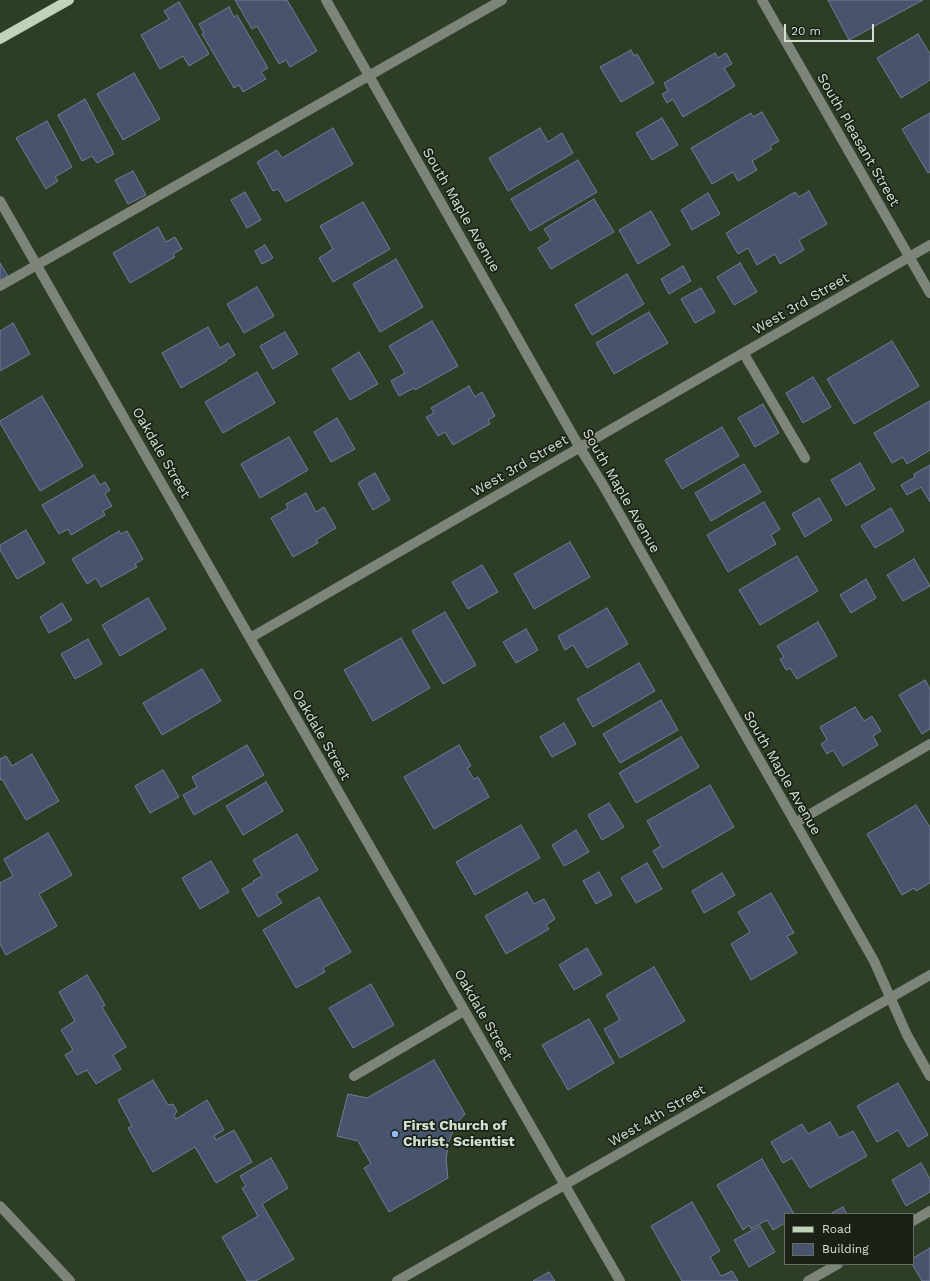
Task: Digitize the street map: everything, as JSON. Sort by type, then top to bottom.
[{"type":"main road","points":[[0,39],[69,0]]},
{"type":"street","name":"South Maple Avenue","points":[[326,0],[580,448],[603,485],[874,961],[907,1035],[930,1076]]},
{"type":"street","points":[[0,286],[502,0]]},
{"type":"street","name":"South Pleasant Street","points":[[762,0],[930,293]]},
{"type":"street","name":"Oakdale Street","points":[[0,201],[464,1012],[620,1281]]},
{"type":"street","name":"West 3rd Street","points":[[250,638],[744,354],[930,245]]},
{"type":"street","points":[[744,354],[805,458]]},
{"type":"street","points":[[795,824],[930,744]]},
{"type":"street","name":"West 4th Street","points":[[397,1281],[930,975]]},
{"type":"street","points":[[354,1076],[464,1012]]},
{"type":"street","points":[[0,1206],[70,1281]]},
{"type":"street","points":[[914,1220],[930,1211]]},
{"type":"street","points":[[808,1281],[836,1265]]},
{"type":"building","points":[[235,0],[287,0],[317,51],[290,67],[286,60],[279,64],[257,26],[252,29]]},
{"type":"building","points":[[828,0],[923,0],[849,40]]},
{"type":"building","points":[[179,2],[209,54],[189,66],[183,56],[160,69],[141,35],[169,19],[164,11]]},
{"type":"building","points":[[229,7],[234,17],[237,15],[268,68],[261,72],[266,79],[243,92],[239,85],[234,88],[202,34],[204,33],[199,24]]},
{"type":"building","points":[[918,34],[930,54],[930,80],[901,98],[877,58]]},
{"type":"building","points":[[631,50],[634,56],[637,54],[654,83],[621,102],[600,67]]},
{"type":"building","points":[[715,53],[718,58],[726,53],[732,64],[724,68],[735,86],[683,117],[673,99],[667,103],[662,94],[668,91],[664,83]]},
{"type":"building","points":[[134,73],[160,119],[123,140],[97,94]]},
{"type":"building","points":[[85,99],[114,154],[97,163],[92,156],[82,161],[58,115]]},
{"type":"building","points":[[762,112],[779,141],[770,146],[772,149],[752,161],[757,170],[738,181],[733,172],[712,184],[691,148],[751,113],[753,117]]},
{"type":"building","points":[[930,113],[930,172],[928,173],[902,129]]},
{"type":"building","points":[[662,118],[678,145],[652,160],[636,133]]},
{"type":"building","points":[[47,121],[72,167],[55,177],[58,181],[46,189],[16,138]]},
{"type":"building","points":[[333,128],[353,164],[286,202],[278,189],[273,191],[257,162],[277,150],[282,158]]},
{"type":"building","points":[[540,128],[548,142],[562,133],[573,153],[508,191],[489,158]]},
{"type":"building","points":[[578,160],[597,192],[530,231],[511,199]]},
{"type":"building","points":[[133,171],[146,195],[128,204],[115,180]]},
{"type":"building","points":[[809,191],[827,224],[799,240],[804,250],[780,264],[775,254],[757,265],[748,248],[738,254],[726,233],[795,192],[799,197]]},
{"type":"building","points":[[245,192],[261,220],[247,228],[231,200]]},
{"type":"building","points":[[708,193],[720,214],[692,230],[681,210]]},
{"type":"building","points":[[594,199],[614,232],[551,269],[538,248],[551,240],[544,229]]},
{"type":"building","points":[[363,202],[390,249],[333,282],[319,258],[333,249],[320,226]]},
{"type":"building","points":[[651,211],[670,245],[638,264],[619,230]]},
{"type":"building","points":[[158,227],[166,242],[175,237],[182,249],[173,254],[175,257],[130,283],[113,253]]},
{"type":"building","points":[[265,245],[273,258],[262,264],[255,251]]},
{"type":"building","points":[[396,259],[423,307],[380,332],[353,284]]},
{"type":"building","points":[[0,263],[8,276],[0,280]]},
{"type":"building","points":[[740,263],[757,292],[734,305],[717,277]]},
{"type":"building","points":[[683,266],[691,281],[669,294],[661,279]]},
{"type":"building","points":[[627,274],[644,304],[592,335],[575,305]]},
{"type":"building","points":[[257,287],[274,316],[244,333],[227,304]]},
{"type":"building","points":[[701,288],[715,312],[695,323],[681,299]]},
{"type":"building","points":[[649,312],[668,343],[614,374],[596,343]]},
{"type":"building","points":[[432,321],[458,366],[415,390],[414,388],[399,396],[391,381],[405,373],[389,346]]},
{"type":"building","points":[[13,323],[30,354],[0,371],[0,331]]},
{"type":"building","points":[[208,327],[220,348],[228,343],[235,355],[181,388],[162,353]]},
{"type":"building","points":[[285,332],[298,354],[273,369],[260,346]]},
{"type":"building","points":[[892,341],[919,386],[854,424],[827,379]]},
{"type":"building","points":[[359,352],[378,384],[350,400],[332,369]]},
{"type":"building","points":[[257,372],[275,403],[223,433],[205,402]]},
{"type":"building","points":[[813,377],[831,407],[803,423],[786,393]]},
{"type":"building","points":[[469,386],[475,397],[482,392],[495,416],[488,420],[490,424],[453,445],[445,432],[438,436],[426,417],[434,413],[431,408]]},
{"type":"building","points":[[42,396],[83,466],[40,491],[0,421]]},
{"type":"building","points":[[930,401],[930,450],[907,464],[903,457],[892,463],[874,433]]},
{"type":"building","points":[[763,404],[779,433],[755,447],[738,418]]},
{"type":"building","points":[[337,418],[355,449],[331,462],[314,432]]},
{"type":"building","points":[[722,427],[739,456],[682,489],[665,460]]},
{"type":"building","points":[[289,437],[308,470],[260,498],[241,464]]},
{"type":"building","points":[[860,463],[875,489],[846,506],[831,480]]},
{"type":"building","points":[[744,464],[761,492],[711,521],[695,493]]},
{"type":"building","points":[[930,465],[930,502],[921,487],[907,495],[901,485],[915,477],[914,474]]},
{"type":"building","points":[[375,473],[390,500],[373,510],[358,483]]},
{"type":"building","points":[[94,475],[100,485],[105,482],[110,490],[105,494],[112,506],[103,511],[105,515],[71,535],[68,529],[59,534],[42,505]]},
{"type":"building","points":[[306,493],[316,512],[324,507],[336,528],[316,540],[318,543],[293,557],[271,518],[288,508],[286,504]]},
{"type":"building","points":[[819,498],[832,520],[805,537],[792,514]]},
{"type":"building","points":[[764,502],[780,529],[771,535],[776,544],[728,572],[707,535]]},
{"type":"building","points":[[891,508],[904,531],[875,548],[861,526]]},
{"type":"building","points":[[26,530],[45,563],[17,579],[0,550],[0,545]]},
{"type":"building","points":[[119,531],[121,534],[127,531],[143,559],[135,564],[137,567],[101,587],[96,578],[87,584],[72,559]]},
{"type":"building","points":[[570,542],[590,577],[534,609],[514,574]]},
{"type":"building","points":[[797,556],[818,591],[760,625],[739,590]]},
{"type":"building","points":[[914,559],[930,586],[903,601],[887,575]]},
{"type":"building","points":[[482,565],[498,592],[468,609],[452,582]]},
{"type":"building","points":[[866,579],[876,598],[851,613],[840,595]]},
{"type":"building","points":[[148,598],[166,629],[120,656],[102,625]]},
{"type":"building","points":[[62,603],[72,620],[49,633],[40,617]]},
{"type":"building","points":[[607,608],[628,644],[587,668],[573,645],[565,650],[558,636]]},
{"type":"building","points":[[445,612],[476,665],[443,684],[412,631]]},
{"type":"building","points":[[818,622],[837,656],[797,679],[790,668],[786,670],[780,659],[784,657],[777,646]]},
{"type":"building","points":[[526,629],[538,650],[516,663],[503,642]]},
{"type":"building","points":[[401,638],[430,688],[373,721],[344,670]]},
{"type":"building","points":[[88,639],[102,664],[75,679],[61,654]]},
{"type":"building","points":[[639,663],[655,691],[593,727],[577,699]]},
{"type":"building","points":[[202,669],[221,701],[162,735],[143,703]]},
{"type":"building","points":[[925,680],[930,689],[930,729],[922,734],[899,695]]},
{"type":"building","points":[[661,700],[678,730],[620,763],[603,734]]},
{"type":"building","points":[[855,707],[864,721],[872,716],[881,731],[873,736],[878,745],[843,766],[833,750],[827,754],[821,744],[827,740],[820,727]]},
{"type":"building","points":[[564,723],[576,744],[552,757],[540,737]]},
{"type":"building","points":[[681,737],[699,767],[636,803],[619,773]]},
{"type":"building","points":[[247,745],[264,775],[194,815],[183,795],[197,787],[192,777]]},
{"type":"building","points":[[459,745],[471,766],[467,768],[474,779],[478,777],[489,797],[434,829],[404,777]]},
{"type":"building","points":[[32,754],[59,801],[26,820],[2,779],[0,780],[0,759],[6,756],[12,766]]},
{"type":"building","points":[[163,770],[179,797],[150,813],[135,786]]},
{"type":"building","points":[[266,782],[283,811],[243,835],[226,806]]},
{"type":"building","points":[[710,785],[734,827],[663,868],[653,851],[661,846],[647,821]]},
{"type":"building","points":[[609,803],[624,827],[602,840],[588,815]]},
{"type":"building","points":[[916,805],[930,826],[930,883],[916,891],[914,888],[902,895],[867,834]]},
{"type":"building","points":[[521,825],[540,858],[475,895],[456,862]]},
{"type":"building","points":[[576,830],[589,852],[564,866],[552,845]]},
{"type":"building","points":[[48,833],[72,875],[39,894],[57,926],[6,955],[0,944],[0,883],[13,876],[4,859]]},
{"type":"building","points":[[297,834],[318,870],[276,894],[282,903],[258,917],[242,889],[262,876],[253,860]]},
{"type":"building","points":[[211,861],[229,892],[200,909],[182,878]]},
{"type":"building","points":[[647,863],[662,889],[636,903],[621,878]]},
{"type":"building","points":[[599,872],[612,895],[596,904],[583,881]]},
{"type":"building","points":[[722,873],[735,895],[704,913],[692,891]]},
{"type":"building","points":[[527,892],[534,904],[544,899],[555,919],[546,925],[549,929],[506,954],[485,916]]},
{"type":"building","points":[[771,893],[794,933],[787,936],[797,953],[751,980],[731,944],[750,932],[738,912]]},
{"type":"building","points":[[319,897],[351,952],[323,968],[325,972],[296,988],[263,930]]},
{"type":"building","points":[[587,948],[602,974],[574,990],[559,965]]},
{"type":"building","points":[[654,967],[685,1021],[620,1058],[604,1029],[620,1020],[606,995]]},
{"type":"building","points":[[87,975],[105,1005],[102,1007],[126,1047],[113,1055],[121,1069],[96,1084],[87,1070],[77,1075],[65,1055],[73,1050],[61,1030],[75,1021],[59,992]]},
{"type":"building","points":[[371,984],[394,1025],[353,1048],[329,1008]]},
{"type":"building","points":[[589,1019],[614,1063],[568,1090],[542,1045]]},
{"type":"building","name":"First Church of Christ, Scientist","points":[[434,1060],[465,1114],[456,1124],[449,1141],[446,1159],[448,1178],[389,1212],[364,1168],[371,1164],[358,1141],[337,1136],[348,1094],[367,1098]]},
{"type":"building","points":[[153,1080],[168,1105],[173,1104],[177,1111],[174,1116],[176,1119],[207,1100],[224,1130],[214,1136],[216,1140],[234,1130],[252,1162],[216,1183],[195,1147],[153,1172],[128,1128],[132,1126],[118,1100]]},
{"type":"building","points":[[898,1083],[928,1135],[908,1147],[898,1130],[877,1142],[857,1106]]},
{"type":"building","points":[[830,1122],[839,1138],[853,1131],[867,1156],[810,1188],[792,1158],[783,1163],[771,1142],[802,1124],[808,1134]]},
{"type":"building","points":[[271,1158],[288,1188],[262,1204],[294,1259],[256,1281],[247,1281],[222,1237],[258,1216],[242,1188],[246,1186],[240,1176]]},
{"type":"building","points":[[762,1159],[793,1213],[784,1213],[784,1224],[773,1230],[767,1220],[751,1229],[749,1225],[743,1230],[717,1185]]},
{"type":"building","points":[[921,1163],[930,1179],[930,1192],[906,1206],[892,1180]]},
{"type":"building","points":[[692,1202],[720,1251],[710,1257],[721,1276],[732,1271],[738,1281],[682,1281],[651,1226]]},
{"type":"building","points":[[843,1207],[846,1213],[832,1213]]},
{"type":"building","points":[[760,1226],[775,1252],[749,1267],[734,1240]]},
{"type":"building","points":[[930,1248],[930,1281],[922,1281],[913,1265],[914,1265],[914,1257]]},
{"type":"building","points":[[549,1272],[555,1281],[533,1281]]},
{"type":"place","name":"First Church of Christ, Scientist","points":[[395,1134]]}]
